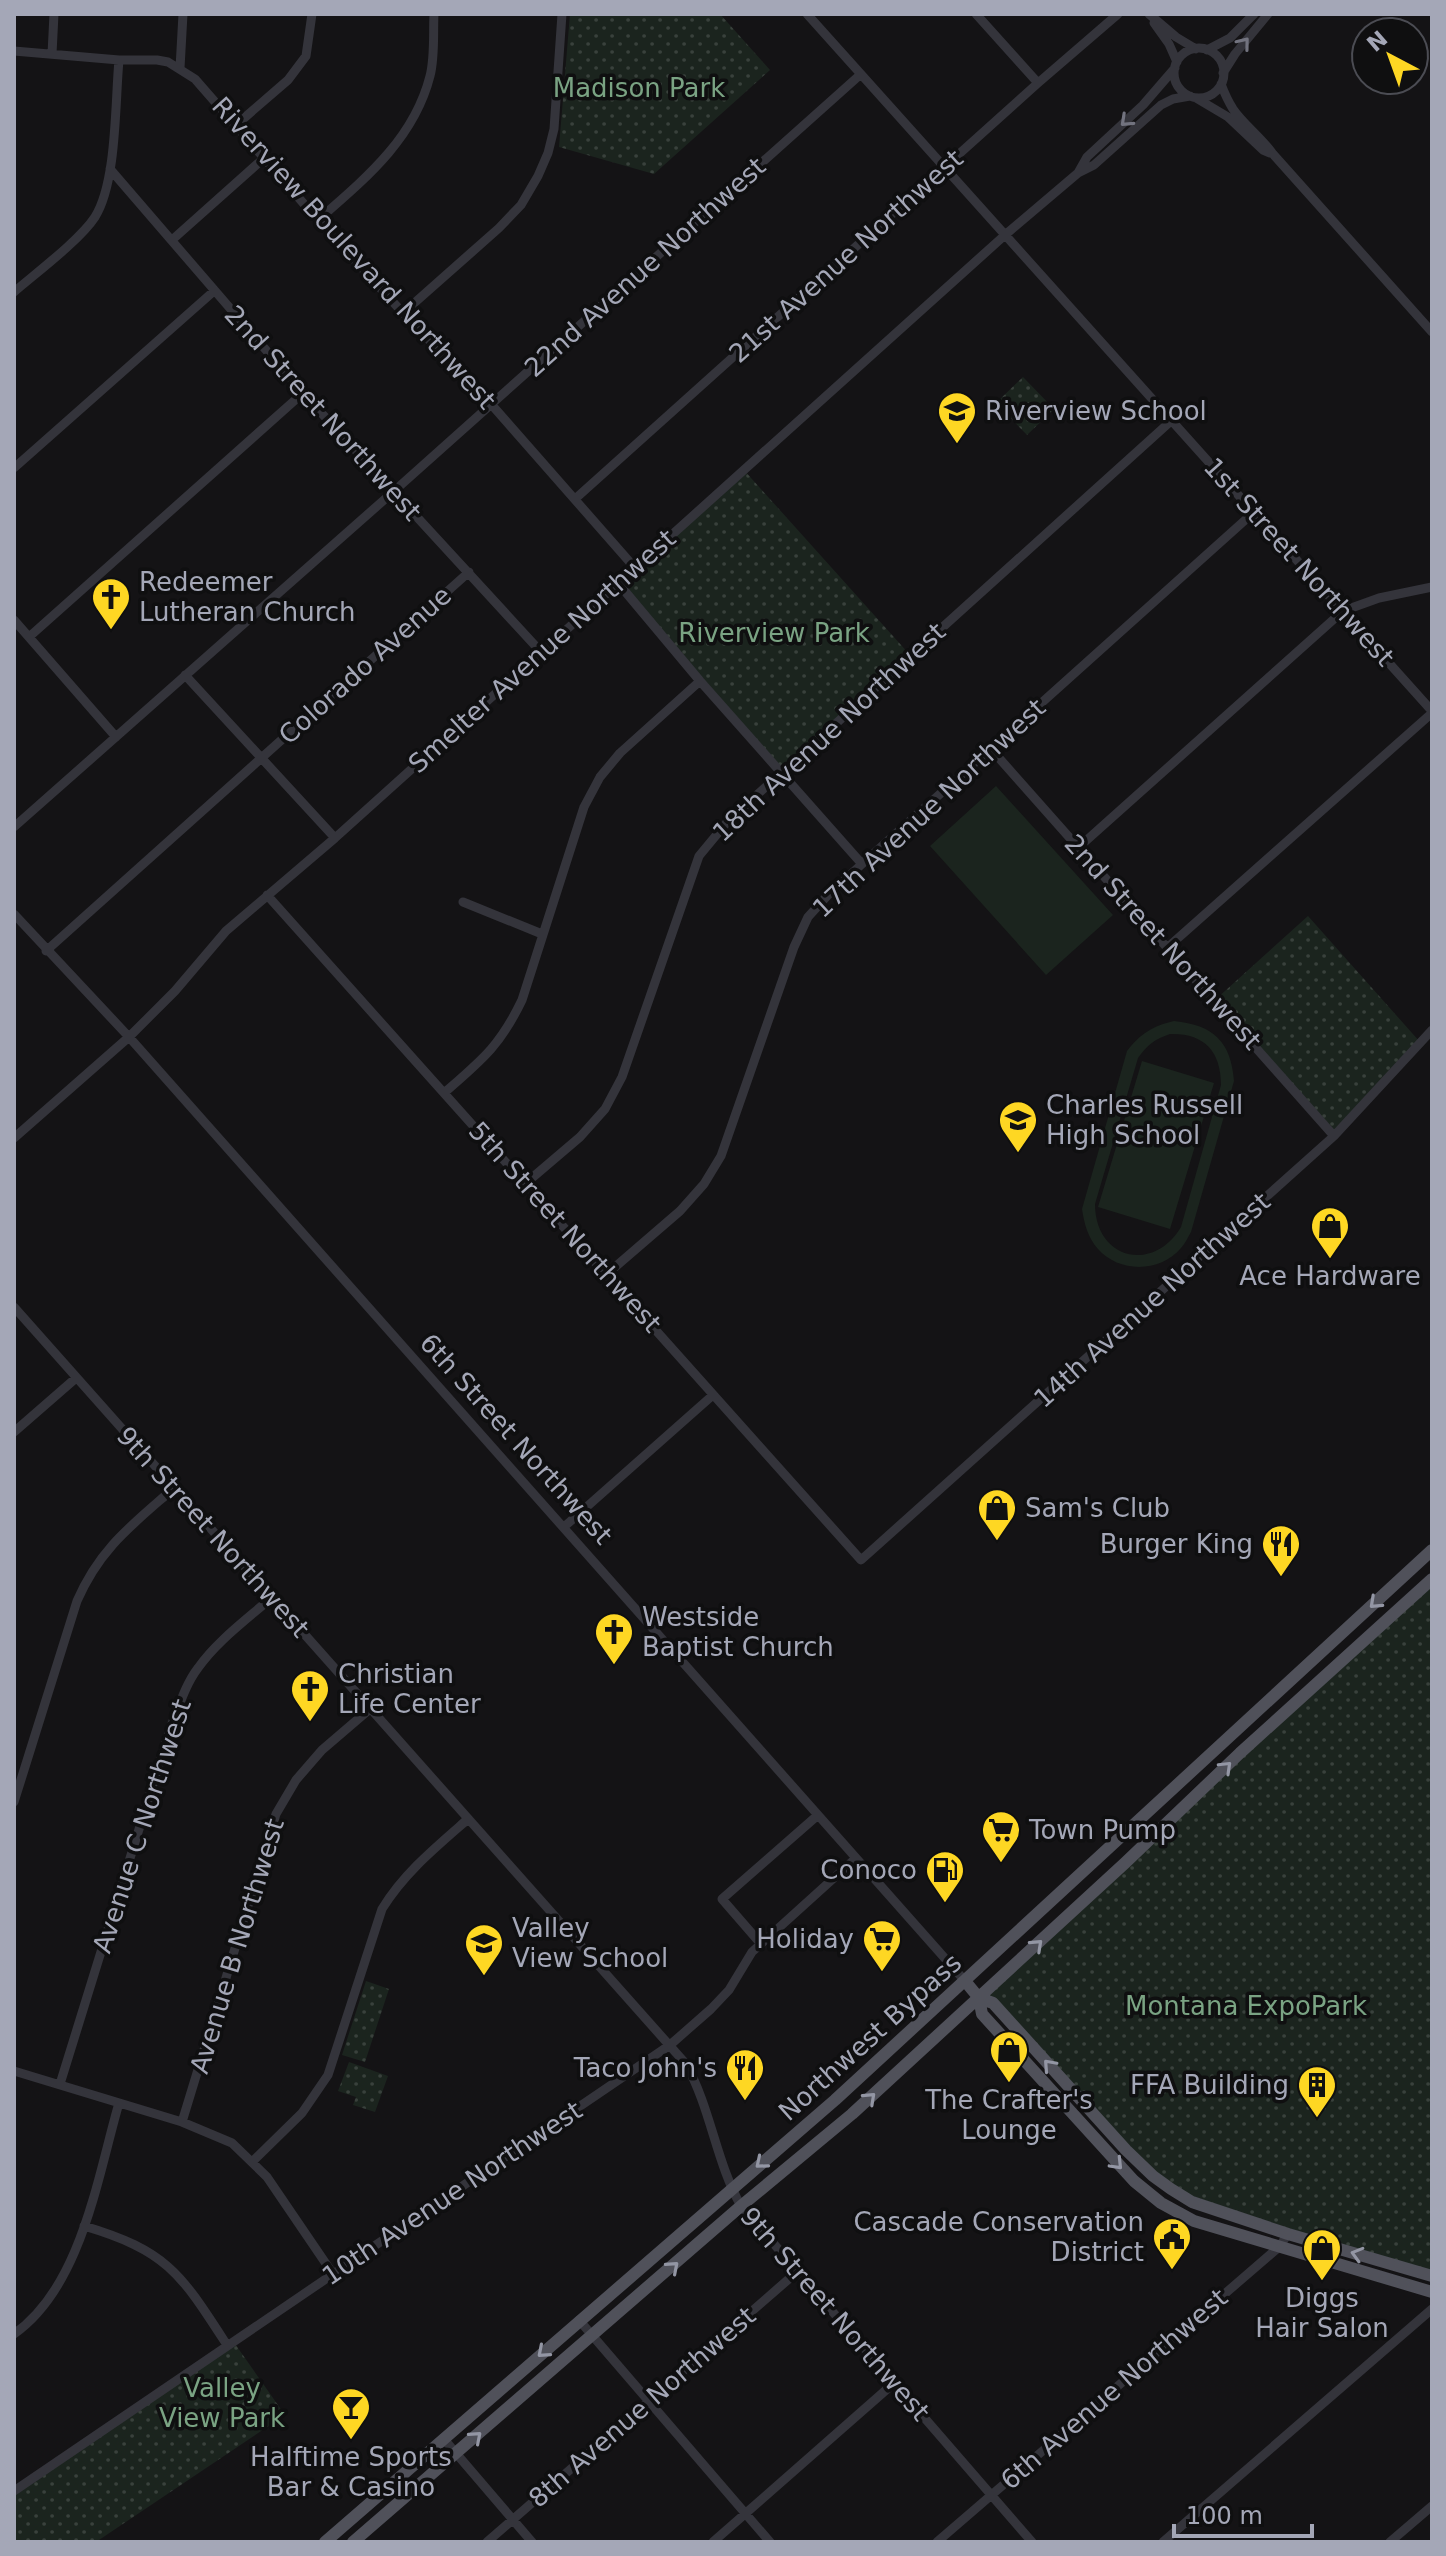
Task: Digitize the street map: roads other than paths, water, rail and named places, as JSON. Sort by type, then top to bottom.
[{"type":"main road","name":"Northwest Bypass","points":[[325,2542],[835,2100],[1432,1550]]},
{"type":"main road","name":"Northwest Bypass","points":[[353,2542],[741,2206],[852,2114],[1432,1579]]},
{"type":"main road","name":"6th Street Northwest","points":[[965,1981],[979,1998],[982,2014],[1134,2181],[1161,2203],[1194,2221],[1432,2292]]},
{"type":"main road","name":"6th Street Northwest","points":[[979,1998],[993,2003],[1153,2176],[1192,2202],[1432,2276]]},
{"type":"street","points":[[52,54],[54,14]]},
{"type":"street","points":[[14,51],[157,60],[180,68],[183,14]]},
{"type":"street","points":[[236,125],[288,80],[306,56],[312,14]]},
{"type":"street","points":[[318,220],[372,173],[399,141],[418,110],[431,73],[434,14]]},
{"type":"street","points":[[403,313],[499,228],[521,205],[538,176],[554,129],[562,14]]},
{"type":"street","name":"1st Street Northwest","points":[[807,14],[1432,712]]},
{"type":"street","points":[[976,14],[1038,83]]},
{"type":"street","name":"21st Avenue Northwest","points":[[575,499],[1118,14]]},
{"type":"street","points":[[1176,65],[1184,53],[1196,49],[1207,50],[1230,38],[1254,14]]},
{"type":"street","points":[[1193,97],[1213,93],[1221,84],[1223,73],[1235,54],[1268,14]]},
{"type":"street","points":[[1150,15],[1196,49]]},
{"type":"street","points":[[1150,15],[1169,44],[1176,65],[1177,85],[1228,117],[1263,150],[1273,154]]},
{"type":"street","points":[[1207,50],[1220,61],[1223,73]]},
{"type":"street","points":[[14,292],[94,219],[103,202],[110,169],[119,60]]},
{"type":"street","name":"Smelter Avenue Northwest","points":[[1078,173],[1087,157],[1143,105],[1176,65]]},
{"type":"street","name":"Riverview Boulevard Northwest","points":[[180,68],[195,79],[318,220],[491,404],[635,568]]},
{"type":"street","name":"22nd Avenue Northwest","points":[[14,827],[861,74]]},
{"type":"street","points":[[1221,84],[1231,107],[1264,140],[1273,154],[1432,332]]},
{"type":"street","name":"Smelter Avenue Northwest","points":[[14,1138],[129,1037],[175,991],[226,931],[335,838],[1005,235],[1078,173],[1094,165],[1161,105],[1173,99],[1193,97]]},
{"type":"street","points":[[172,240],[264,158]]},
{"type":"street","name":"2nd Street Northwest","points":[[110,169],[303,393],[541,652]]},
{"type":"street","points":[[14,468],[214,291]]},
{"type":"street","points":[[29,637],[303,393]]},
{"type":"street","name":"18th Avenue Northwest","points":[[526,1183],[580,1137],[605,1109],[622,1077],[699,856],[728,821],[1171,421]]},
{"type":"street","name":"17th Avenue Northwest","points":[[607,1274],[680,1211],[704,1184],[721,1156],[794,947],[808,917],[862,864],[1253,513]]},
{"type":"street","name":"Colorado Avenue","points":[[46,951],[469,572]]},
{"type":"street","points":[[618,583],[862,864]]},
{"type":"street","points":[[1079,847],[1343,611],[1379,598],[1432,587]]},
{"type":"street","points":[[14,620],[116,737]]},
{"type":"street","points":[[185,675],[335,838]]},
{"type":"street","points":[[444,1093],[487,1056],[507,1030],[522,1000],[584,807],[600,777],[620,753],[700,681]]},
{"type":"street","points":[[1168,947],[1432,712]]},
{"type":"street","name":"2nd Street Northwest","points":[[991,749],[1334,1136]]},
{"type":"street","name":"5th Street Northwest","points":[[267,895],[861,1560]]},
{"type":"street","points":[[463,902],[542,934]]},
{"type":"street","name":"6th Street Northwest","points":[[14,914],[129,1037],[565,1526],[965,1981]]},
{"type":"street","name":"14th Avenue Northwest","points":[[861,1560],[1334,1136],[1432,1030]]},
{"type":"street","name":"9th Street Northwest","points":[[14,1307],[686,2064],[696,2081],[731,2189],[741,2206],[1032,2542]]},
{"type":"street","points":[[14,1432],[76,1378]]},
{"type":"street","points":[[565,1526],[713,1395]]},
{"type":"street","points":[[14,1802],[88,1574],[106,1550],[174,1488]]},
{"type":"street","name":"Avenue C Northwest","points":[[60,2084],[171,1726],[184,1693],[205,1660],[271,1598]]},
{"type":"street","name":"Avenue B Northwest","points":[[182,2122],[276,1814],[296,1780],[322,1750],[371,1708]]},
{"type":"street","points":[[761,1944],[722,1899],[818,1815]]},
{"type":"street","points":[[253,2161],[302,2113],[328,2075],[382,1909],[395,1888],[468,1819]]},
{"type":"street","name":"10th Avenue Northwest","points":[[14,2491],[670,2045],[729,1990],[752,1952],[856,1858]]},
{"type":"street","points":[[14,2071],[182,2122],[232,2143],[267,2177],[333,2274]]},
{"type":"street","points":[[14,2334],[38,2314],[59,2286],[84,2226],[119,2103]]},
{"type":"street","points":[[84,2226],[122,2237],[152,2253],[176,2272],[227,2345]]},
{"type":"street","name":"6th Avenue Northwest","points":[[937,2542],[1279,2247],[1288,2234]]},
{"type":"street","name":"8th Avenue Northwest","points":[[487,2542],[798,2271]]},
{"type":"street","points":[[1163,2542],[1432,2309]]},
{"type":"street","points":[[579,2320],[770,2542]]},
{"type":"street","points":[[713,2542],[894,2383]]},
{"type":"street","points":[[443,2438],[532,2542]]},
{"type":"street","points":[[1390,2542],[1432,2506]]},
{"type":"place","name":"Riverview School","points":[[957,445]]},
{"type":"place","name":"Redeemer Lutheran Church","points":[[111,631]]},
{"type":"place","name":"Charles Russell High School","points":[[1018,1154]]},
{"type":"place","name":"Ace Hardware","points":[[1330,1260]]},
{"type":"place","name":"Sam's Club","points":[[997,1542]]},
{"type":"place","name":"Burger King","points":[[1281,1578]]},
{"type":"place","name":"Westside Baptist Church","points":[[614,1666]]},
{"type":"place","name":"Christian Life Center","points":[[310,1723]]},
{"type":"place","name":"Town Pump","points":[[1001,1864]]},
{"type":"place","name":"Conoco","points":[[945,1904]]},
{"type":"place","name":"Holiday","points":[[882,1973]]},
{"type":"place","name":"Valley View School","points":[[484,1977]]},
{"type":"place","name":"The Crafter's Lounge","points":[[1009,2084]]},
{"type":"place","name":"Taco John's","points":[[745,2102]]},
{"type":"place","name":"FFA Building","points":[[1317,2119]]},
{"type":"place","name":"Cascade Conservation District","points":[[1172,2271]]},
{"type":"place","name":"Diggs Hair Salon","points":[[1322,2282]]},
{"type":"place","name":"Halftime Sports Bar & Casino","points":[[351,2441]]},
{"type":"park label","name":"Madison Park","points":[[639,88]]},
{"type":"park label","name":"Riverview Park","points":[[774,633]]},
{"type":"park label","name":"Montana ExpoPark","points":[[1246,2006]]},
{"type":"park label","name":"Valley View Park","points":[[222,2403]]}]
